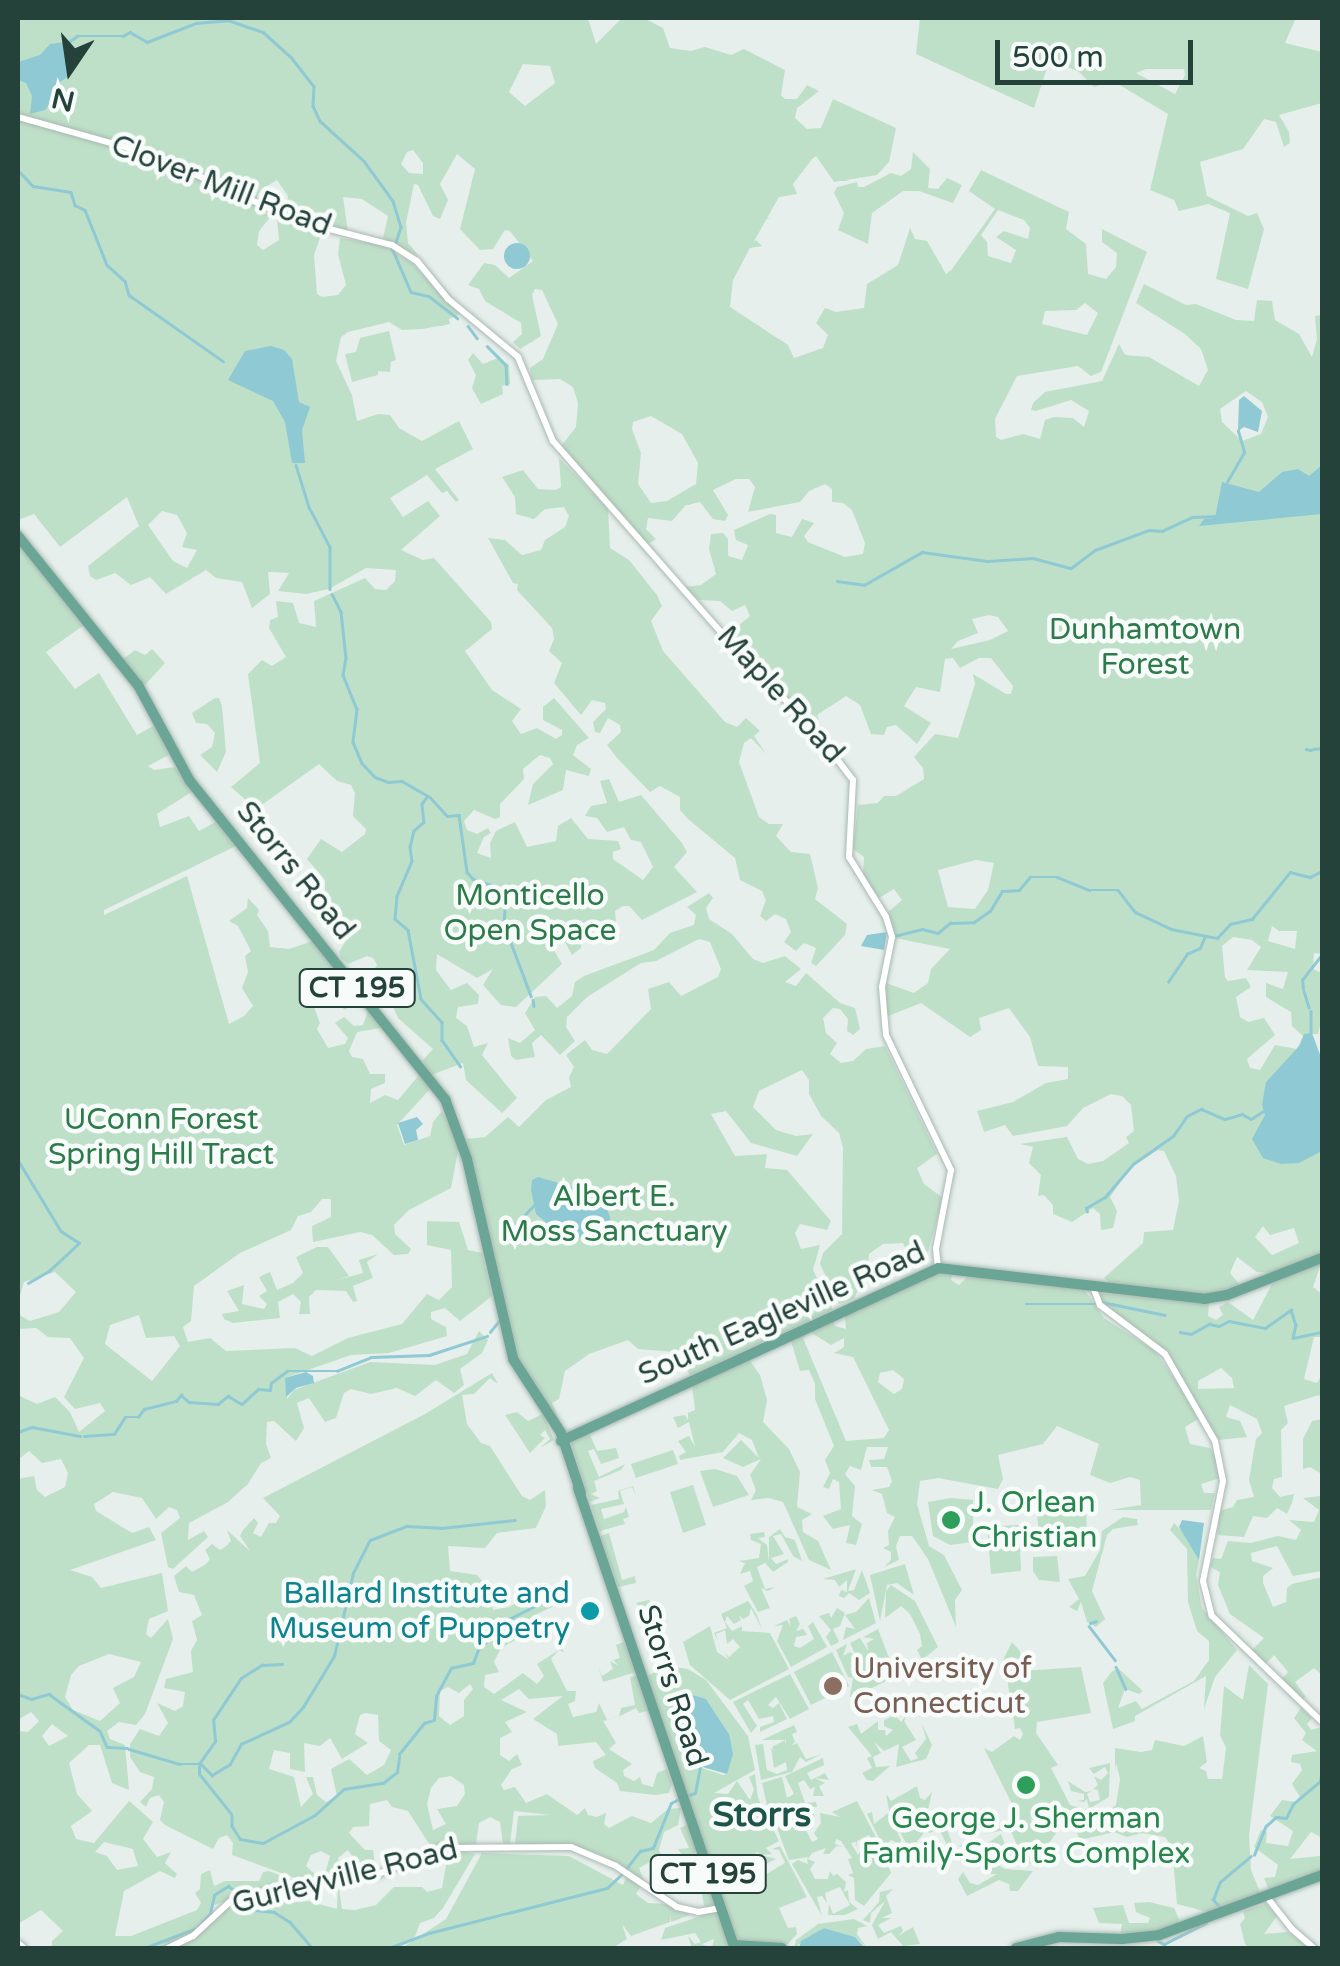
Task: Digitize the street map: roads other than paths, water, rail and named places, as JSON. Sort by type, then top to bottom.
[{"type":"main road","name":"Storrs Road","points":[[18,536],[138,685],[190,781],[445,1100],[467,1158],[512,1358],[562,1441],[734,1947]]},
{"type":"main road","name":"South Eagleville Road","points":[[562,1441],[938,1268],[1213,1298],[1322,1258]]},
{"type":"main road","points":[[1016,1948],[1057,1937],[1122,1940],[1159,1935],[1322,1875]]},
{"type":"main road","points":[[1057,1937],[1068,1948]]},
{"type":"main road","points":[[734,1947],[782,1948]]},
{"type":"street","name":"Clover Mill Road","points":[[18,116],[152,155],[269,211],[392,245],[420,264],[436,286],[518,357],[559,448]]},
{"type":"street","name":"Maple Road","points":[[559,448],[743,657],[814,729],[853,780],[850,857],[886,917],[892,937],[882,987],[886,1035],[952,1174],[936,1249],[938,1268]]},
{"type":"street","points":[[1094,1285],[1100,1306],[1164,1354],[1214,1441],[1223,1480],[1203,1581],[1212,1616],[1322,1722]]},
{"type":"street","name":"Gurleyville Road","points":[[168,1948],[193,1936],[232,1899],[299,1884],[379,1874],[440,1848],[580,1850],[616,1866],[666,1902],[698,1912],[720,1908]]},
{"type":"street","points":[[1266,1896],[1292,1929],[1314,1948]]},
{"type":"street","points":[[18,1943],[24,1948]]},
{"type":"water","points":[[65,42],[69,76],[56,85],[55,97],[45,110],[30,114],[32,96],[26,83],[18,80],[18,62],[40,55],[50,44]]},
{"type":"water","points":[[517,243],[526,247],[530,256],[526,265],[517,269],[508,265],[504,256],[508,247]]},
{"type":"water","points":[[271,346],[284,350],[292,359],[299,402],[310,407],[302,430],[305,463],[292,463],[285,422],[273,401],[228,380],[245,351]]},
{"type":"water","points":[[1244,396],[1262,411],[1258,432],[1244,427],[1238,431],[1239,400]]},
{"type":"water","points":[[1322,465],[1322,514],[1199,526],[1204,519],[1215,518],[1222,482],[1259,492],[1282,472],[1298,469],[1309,476]]},
{"type":"water","points":[[887,932],[884,950],[861,946],[867,935]]},
{"type":"water","points":[[1312,1033],[1322,1060],[1322,1151],[1299,1163],[1281,1164],[1263,1158],[1252,1139],[1265,1115],[1262,1105],[1266,1082],[1300,1045],[1304,1034]]},
{"type":"water","points":[[417,1117],[423,1124],[416,1130],[418,1140],[405,1144],[398,1123]]},
{"type":"water","points":[[538,1177],[603,1196],[612,1224],[590,1227],[578,1240],[567,1240],[536,1214],[531,1190],[532,1180]]},
{"type":"water","points":[[306,1372],[313,1376],[314,1383],[296,1388],[286,1397],[285,1378]]},
{"type":"water","points":[[1182,1520],[1204,1523],[1199,1560],[1179,1527]]},
{"type":"water","points":[[689,1694],[706,1699],[729,1734],[733,1754],[727,1774],[699,1766],[686,1755],[673,1707]]},
{"type":"water","points":[[824,1928],[855,1937],[865,1948],[799,1948],[801,1941]]},
{"type":"waterway","points":[[66,44],[77,36],[123,36],[130,32],[147,42],[196,23],[228,20],[263,32],[291,57],[314,86],[313,106],[320,121],[364,161],[393,201],[401,227],[395,245]]},
{"type":"waterway","points":[[18,170],[33,186],[71,192],[75,205],[85,210],[107,265],[125,281],[129,295],[223,361]]},
{"type":"waterway","points":[[392,248],[411,292],[429,296],[457,318]]},
{"type":"waterway","points":[[468,326],[477,338]]},
{"type":"waterway","points":[[487,346],[506,365],[507,384]]},
{"type":"waterway","points":[[1227,482],[1244,452],[1238,431]]},
{"type":"waterway","points":[[296,465],[309,507],[330,547],[330,589]]},
{"type":"waterway","points":[[837,581],[864,585],[922,552],[988,561],[1033,558],[1071,568],[1095,550],[1149,530],[1162,531],[1192,517],[1218,516]]},
{"type":"waterway","points":[[332,594],[341,612],[346,658],[343,675],[357,709],[353,742],[362,763],[375,777],[388,782],[402,781],[428,796],[422,804],[424,822],[414,831],[412,861],[397,896],[395,919],[408,930],[421,999],[442,1022],[442,1040],[460,1066]]},
{"type":"waterway","points":[[1313,749],[1322,748]]},
{"type":"waterway","points":[[1306,749],[1311,750]]},
{"type":"waterway","points":[[430,797],[447,816],[459,815],[467,872],[473,879],[495,886],[504,896],[534,903],[581,902]]},
{"type":"waterway","points":[[894,936],[922,929],[938,933],[950,923],[974,922],[990,911],[1002,891],[1019,890],[1030,877],[1057,877],[1090,890],[1118,890],[1135,912],[1171,929],[1217,938],[1230,924],[1252,919],[1290,872],[1310,877],[1322,871]]},
{"type":"waterway","points":[[506,896],[504,924],[531,996]]},
{"type":"waterway","points":[[1168,982],[1187,954],[1200,948],[1205,936]]},
{"type":"waterway","points":[[1303,989],[1302,980],[1322,954]]},
{"type":"waterway","points":[[1304,991],[1309,1007]]},
{"type":"waterway","points":[[533,1000],[534,1006]]},
{"type":"waterway","points":[[1311,1011],[1311,1033]]},
{"type":"waterway","points":[[1087,1212],[1086,1208],[1105,1197],[1133,1164],[1173,1136],[1187,1116],[1201,1109],[1225,1119],[1242,1114],[1251,1119],[1265,1110]]},
{"type":"waterway","points":[[18,1160],[61,1231],[78,1242]]},
{"type":"waterway","points":[[512,1228],[534,1205]]},
{"type":"waterway","points":[[28,1283],[49,1271],[79,1243]]},
{"type":"waterway","points":[[1102,1302],[1165,1315]]},
{"type":"waterway","points":[[1026,1304],[1095,1304]]},
{"type":"waterway","points":[[1180,1332],[1191,1334],[1209,1324],[1219,1326],[1229,1321],[1265,1328],[1291,1310],[1296,1325],[1293,1338],[1322,1332]]},
{"type":"waterway","points":[[490,1332],[499,1321]]},
{"type":"waterway","points":[[84,1436],[114,1434],[125,1417],[138,1417],[144,1409],[176,1401],[181,1395],[189,1402],[218,1404],[228,1396],[242,1404],[258,1389],[270,1390],[271,1383],[287,1371],[337,1371],[371,1357],[429,1355],[487,1336]]},
{"type":"waterway","points":[[18,1432],[32,1427],[80,1436]]},
{"type":"waterway","points":[[129,1749],[180,1764],[201,1764],[212,1775],[230,1764],[241,1744],[289,1722],[303,1707],[334,1656],[353,1573],[370,1540],[406,1526],[441,1528],[515,1520]]},
{"type":"waterway","points":[[399,1754],[424,1723],[434,1720],[436,1696],[451,1668],[473,1663],[478,1650],[509,1619],[547,1600]]},
{"type":"waterway","points":[[1090,1623],[1096,1621]]},
{"type":"waterway","points":[[1089,1626],[1115,1660]]},
{"type":"waterway","points":[[231,1814],[199,1774],[199,1764],[215,1741],[213,1720],[241,1678],[262,1665],[282,1664]]},
{"type":"waterway","points":[[1116,1667],[1126,1689]]},
{"type":"waterway","points":[[18,1694],[31,1699],[49,1694],[100,1731],[107,1747],[127,1748]]},
{"type":"waterway","points":[[232,1816],[232,1826],[240,1839],[263,1843],[315,1815],[344,1789],[383,1783],[397,1772],[399,1757]]},
{"type":"waterway","points":[[689,1795],[695,1793],[700,1767]]},
{"type":"waterway","points":[[1254,1855],[1266,1826],[1276,1817],[1286,1818],[1293,1804],[1320,1781],[1322,1769]]},
{"type":"waterway","points":[[626,1869],[640,1851],[653,1848],[671,1803],[681,1798]]},
{"type":"waterway","points":[[1220,1908],[1213,1900],[1220,1882],[1251,1856]]},
{"type":"waterway","points":[[389,1948],[429,1933],[607,1888],[622,1874]]},
{"type":"waterway","points":[[144,1948],[197,1928],[210,1913],[214,1895],[228,1886],[241,1894]]},
{"type":"waterway","points":[[247,1899],[255,1910],[274,1912],[290,1922],[313,1948]]},
{"type":"waterway","points":[[1158,1941],[1164,1944],[1206,1923]]},
{"type":"place","name":"J. Orlean Christian","points":[[951,1520]]},
{"type":"place","name":"Ballard Institute and Museum of Puppetry","points":[[590,1611]]},
{"type":"place","name":"University of Connecticut","points":[[833,1686]]},
{"type":"place","name":"George J. Sherman Family-Sports Complex","points":[[1026,1785]]},
{"type":"district","name":"Storrs","points":[[762,1815]]},
{"type":"park label","name":"Dunhamtown Forest","points":[[1145,647]]},
{"type":"park label","name":"Monticello Open Space","points":[[530,913]]},
{"type":"park label","name":"UConn Forest Spring Hill Tract","points":[[161,1137]]},
{"type":"park label","name":"Albert E. Moss Sanctuary","points":[[614,1214]]}]
